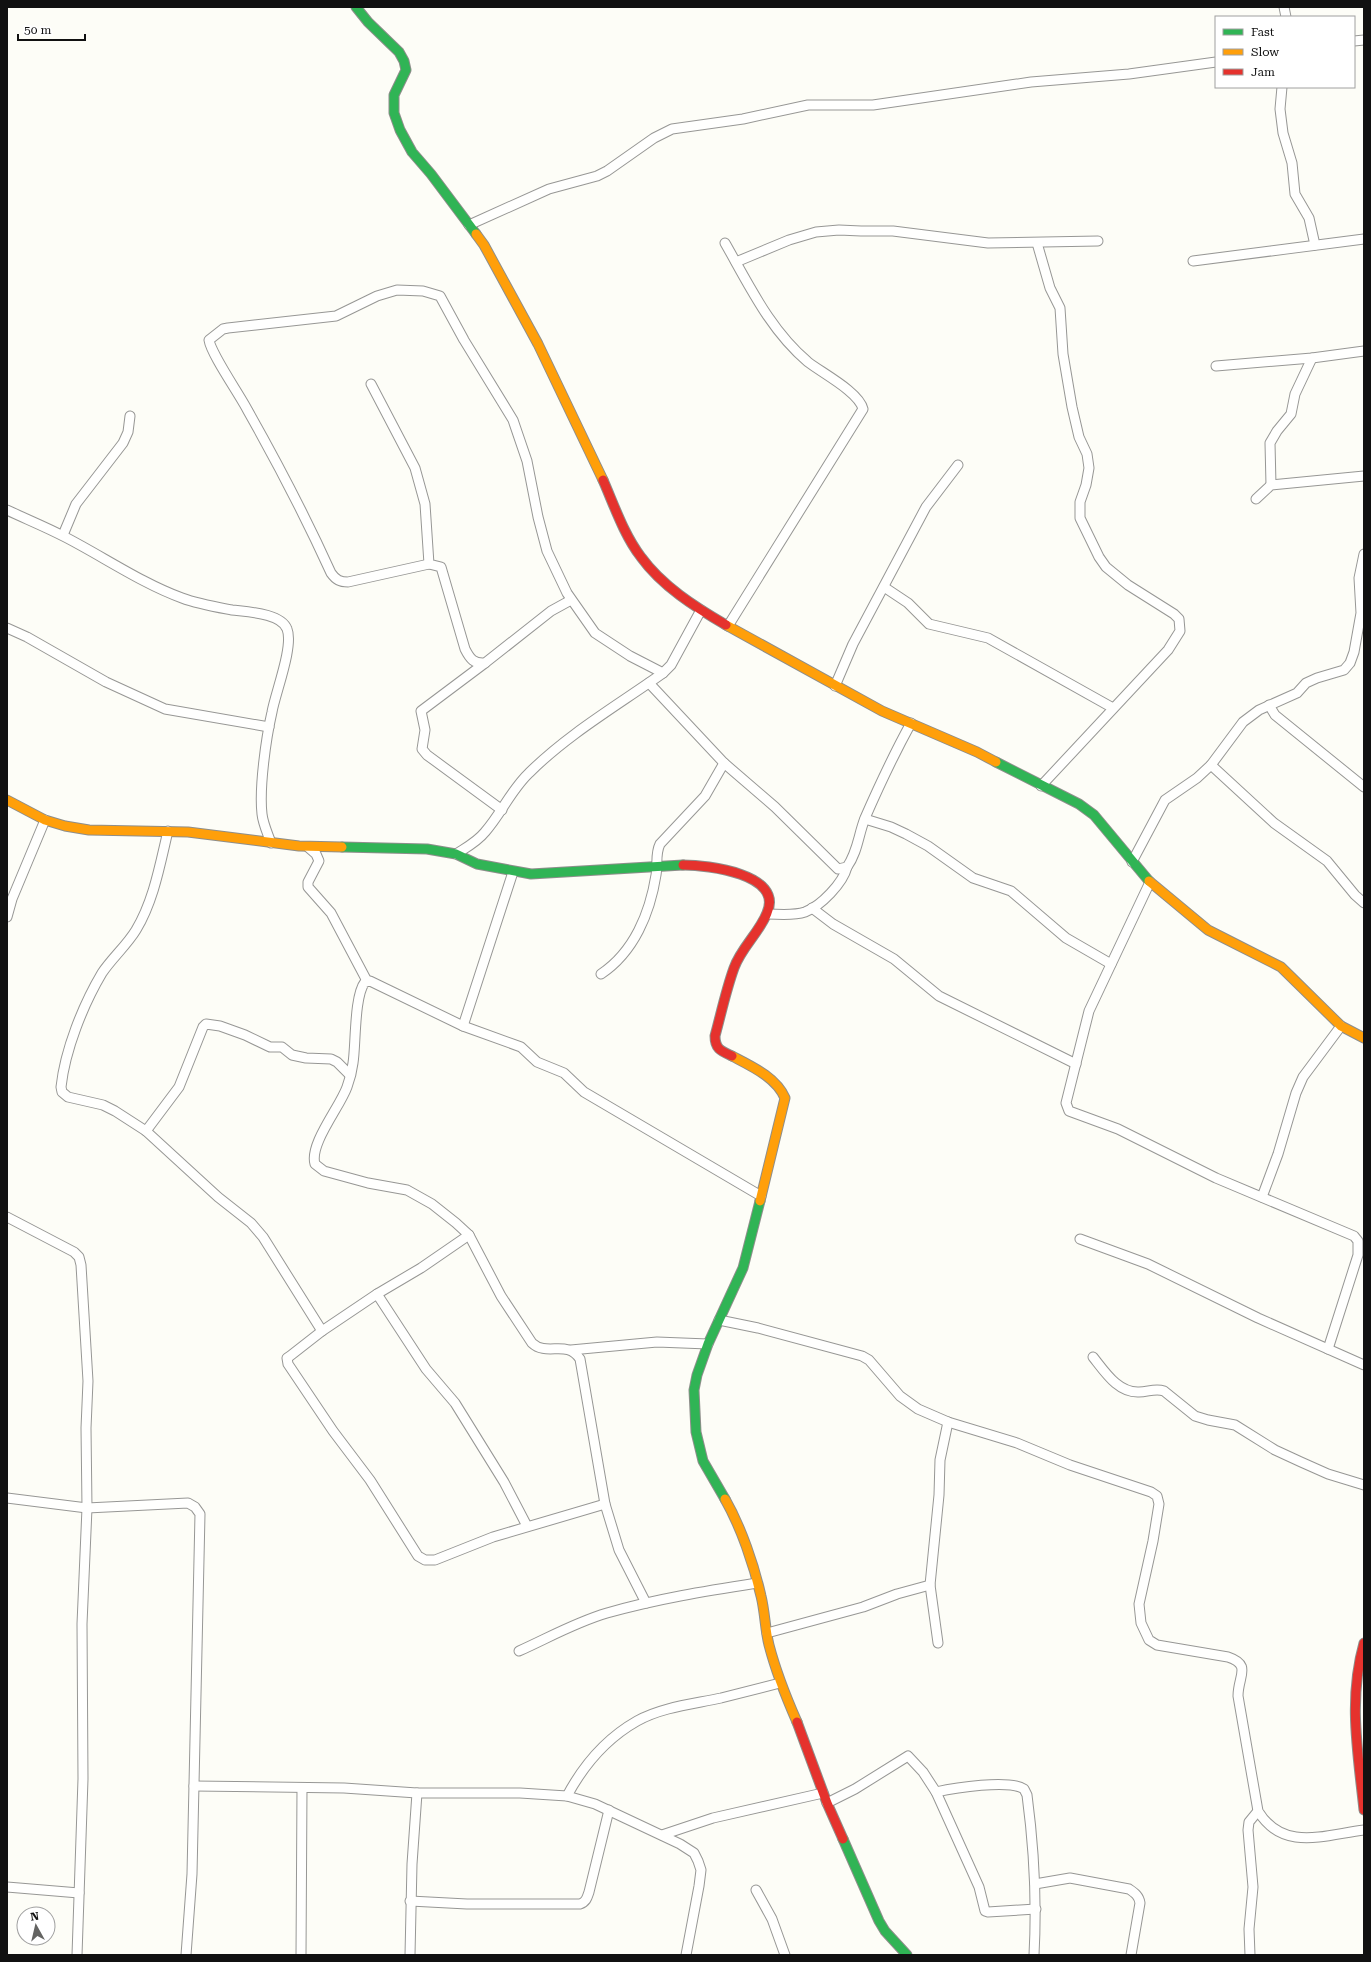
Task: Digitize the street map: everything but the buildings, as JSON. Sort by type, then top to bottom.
[{"type":"street","points":[[356,7],[368,22],[399,52],[404,61],[406,70],[394,95],[394,113],[400,130],[412,152],[431,174],[484,245],[535,338],[640,556],[657,576],[701,610],[835,686],[882,711],[977,752],[1041,786],[1079,804],[1094,815],[1150,882],[1177,902],[1208,930],[1227,941],[1262,956],[1282,967],[1341,1026],[1362,1035]]},
{"type":"street","points":[[469,225],[549,189],[597,176],[654,138],[672,129],[743,120],[808,105],[873,105],[1031,82],[1129,74],[1215,62]]},
{"type":"street","points":[[1282,88],[1280,109],[1283,133],[1292,163],[1295,194],[1309,218],[1315,246]]},
{"type":"street","points":[[736,262],[789,240],[816,232],[839,230],[861,232],[893,231],[988,243],[1098,241]]},
{"type":"street","points":[[1193,260],[1364,239]]},
{"type":"street","points":[[725,242],[778,332],[808,361],[836,380],[859,401],[863,409],[728,626]]},
{"type":"street","points":[[1037,243],[1050,288],[1060,308],[1063,354],[1072,407],[1089,468],[1086,485],[1080,502],[1080,518],[1099,557],[1106,567],[1128,585],[1174,614],[1180,625],[1180,631],[1168,650],[1041,786]]},
{"type":"street","points":[[485,663],[475,663],[470,659],[465,649],[440,567],[429,564],[348,582],[340,582],[331,574],[303,512],[233,383],[210,347],[210,340],[223,329],[336,316],[377,296],[398,290],[423,291],[440,296],[464,340],[513,420],[527,461],[538,517],[548,551],[572,600],[595,633],[630,656],[663,674]]},
{"type":"street","points":[[1216,366],[1312,358],[1364,351]]},
{"type":"street","points":[[1271,485],[1270,443],[1277,431],[1291,414],[1295,394],[1312,358]]},
{"type":"street","points":[[371,384],[415,468],[425,504],[429,564]]},
{"type":"street","points":[[63,535],[76,504],[123,443],[128,432],[130,416]]},
{"type":"street","points":[[835,686],[852,644],[926,507],[958,465]]},
{"type":"street","points":[[1256,499],[1271,485],[1364,476]]},
{"type":"street","points":[[7,510],[63,535],[161,589],[182,598],[214,607],[263,615],[278,619],[283,623],[287,629],[288,636],[285,663],[269,727],[262,793],[262,815],[270,843]]},
{"type":"street","points":[[1132,862],[1165,800],[1170,795],[1188,786],[1211,765],[1243,722],[1269,705],[1296,693],[1306,683],[1344,670],[1350,663],[1354,652],[1361,613],[1362,584],[1359,578],[1364,554]]},
{"type":"street","points":[[884,587],[908,604],[929,624],[988,638],[1113,708]]},
{"type":"street","points":[[502,810],[426,755],[422,748],[425,732],[421,712],[551,611],[572,600]]},
{"type":"street","points":[[456,854],[480,837],[502,810],[521,782],[546,757],[663,674],[671,665],[701,610]]},
{"type":"street","points":[[7,628],[27,637],[106,682],[166,709],[269,727]]},
{"type":"street","points":[[649,683],[724,763],[775,807],[836,868],[847,867]]},
{"type":"street","points":[[1269,705],[1275,715],[1364,787]]},
{"type":"street","points":[[767,914],[796,914],[812,908],[839,884],[844,877],[847,867],[858,846],[865,819],[890,762],[911,723]]},
{"type":"street","points":[[601,974],[614,965],[638,932],[653,896],[658,866],[657,852],[660,844],[705,796],[724,763]]},
{"type":"street","points":[[1211,765],[1274,823],[1327,861],[1355,895],[1364,903]]},
{"type":"street","points":[[7,800],[44,820],[65,826],[89,830],[168,831],[308,847],[410,848],[456,854],[477,864],[513,872],[553,874],[658,866],[700,866],[727,870],[765,887],[769,895],[770,905],[767,914],[734,966],[715,1043],[718,1049],[758,1070],[780,1088],[784,1093],[785,1098],[743,1268],[708,1344],[697,1375],[694,1390],[696,1432],[703,1461],[731,1510],[757,1583],[767,1633],[780,1683],[803,1738],[823,1794],[879,1921],[885,1931],[907,1955]]},
{"type":"street","points":[[865,819],[891,827],[928,846],[973,878],[1011,891],[1066,938],[1111,964]]},
{"type":"street","points":[[7,917],[12,899],[44,820]]},
{"type":"street","points":[[168,831],[148,906],[136,930],[103,972],[92,991],[68,1050],[61,1087],[62,1092],[68,1097],[103,1105],[146,1131],[218,1198],[257,1229],[322,1330]]},
{"type":"street","points":[[308,847],[316,854],[318,861],[308,882],[308,887],[331,913],[367,981],[463,1026],[521,1047],[537,1062],[564,1073],[584,1092],[761,1196]]},
{"type":"street","points":[[463,1026],[513,872]]},
{"type":"street","points":[[1150,882],[1089,1011],[1066,1103],[1069,1111],[1118,1128],[1209,1175],[1354,1236],[1358,1241],[1358,1255],[1328,1349]]},
{"type":"street","points":[[812,908],[833,924],[894,958],[943,998],[972,1010],[1076,1064]]},
{"type":"street","points":[[367,981],[363,985],[358,1005],[353,1063],[350,1076],[342,1099],[314,1153],[315,1164],[324,1171],[407,1190],[443,1212],[469,1235],[501,1296],[536,1348],[571,1350],[657,1342],[708,1344]]},
{"type":"street","points":[[146,1131],[178,1087],[203,1027],[206,1024],[220,1026],[245,1035],[270,1047],[282,1047],[292,1055],[306,1058],[331,1059],[337,1062],[350,1076]]},
{"type":"street","points":[[1262,1197],[1278,1154],[1296,1093],[1303,1078],[1341,1026]]},
{"type":"street","points":[[7,1217],[74,1252],[79,1257],[81,1265],[88,1381],[86,1428],[87,1508],[82,1624],[83,1779],[77,1955]]},
{"type":"street","points":[[469,1235],[421,1268],[377,1294],[322,1330],[290,1356],[287,1361],[288,1364],[333,1431],[370,1480],[418,1556],[425,1560],[435,1560],[527,1526],[605,1504]]},
{"type":"street","points":[[1080,1238],[1148,1264],[1258,1318],[1364,1365]]},
{"type":"street","points":[[377,1294],[426,1369],[456,1403],[504,1482],[527,1526]]},
{"type":"street","points":[[719,1320],[758,1328],[862,1356],[869,1360],[900,1396],[911,1405],[948,1422],[1016,1443],[1070,1465],[1151,1492],[1157,1496],[1159,1504],[1153,1541],[1139,1604],[1141,1623],[1153,1644],[1228,1657],[1238,1660],[1242,1664],[1243,1668],[1238,1684],[1238,1696],[1258,1811],[1265,1823],[1273,1830],[1292,1837],[1316,1837],[1364,1830]]},
{"type":"street","points":[[571,1350],[580,1359],[605,1504],[619,1550],[646,1603]]},
{"type":"street","points":[[1093,1357],[1115,1384],[1125,1389],[1139,1392],[1158,1389],[1164,1391],[1194,1416],[1235,1425],[1275,1450],[1328,1474],[1364,1485]]},
{"type":"street","points":[[938,1643],[930,1585],[939,1495],[940,1460],[948,1422]]},
{"type":"street","points":[[7,1498],[87,1508],[188,1503],[195,1507],[200,1514],[192,1874],[186,1955]]},
{"type":"street","points":[[519,1651],[595,1617],[646,1603],[692,1593],[757,1583]]},
{"type":"street","points":[[767,1633],[863,1607],[897,1594],[930,1585]]},
{"type":"street","points":[[1364,1643],[1356,1665],[1354,1709],[1364,1810]]},
{"type":"street","points":[[567,1796],[584,1768],[596,1754],[621,1732],[637,1721],[668,1710],[780,1683]]},
{"type":"street","points":[[827,1803],[855,1789],[908,1756],[923,1772],[936,1792],[979,1888],[985,1911],[1036,1909]]},
{"type":"street","points":[[936,1792],[984,1786],[1013,1785],[1024,1789],[1027,1795],[1032,1832],[1036,1909],[1034,1955]]},
{"type":"street","points":[[194,1786],[344,1788],[417,1793],[477,1792],[567,1796],[609,1810],[662,1835],[694,1853],[701,1870],[686,1955]]},
{"type":"street","points":[[301,1955],[302,1788]]},
{"type":"street","points":[[410,1955],[410,1901],[417,1793]]},
{"type":"street","points":[[662,1835],[712,1818],[823,1794]]},
{"type":"street","points":[[410,1901],[467,1904],[584,1903],[587,1900],[609,1810]]},
{"type":"street","points":[[1250,1955],[1249,1929],[1253,1887],[1248,1830],[1253,1816],[1258,1811]]},
{"type":"street","points":[[1035,1884],[1070,1878],[1129,1889],[1134,1892],[1139,1897],[1140,1903],[1131,1955]]},
{"type":"street","points":[[7,1888],[79,1893]]},
{"type":"street","points":[[756,1890],[772,1919],[785,1955]]},
{"type":"traffic: fast","points":[[356,7],[368,22],[399,52],[404,61],[406,70],[394,95],[394,113],[400,130],[412,152],[431,174],[476,234]]},
{"type":"traffic: fast","points":[[996,762],[1079,804],[1094,815],[1149,881]]},
{"type":"traffic: fast","points":[[342,847],[427,849],[456,854],[477,864],[531,874],[683,865]]},
{"type":"traffic: fast","points":[[725,1499],[703,1461],[696,1432],[694,1390],[697,1375],[708,1344],[743,1268],[760,1201]]},
{"type":"traffic: fast","points":[[843,1839],[879,1921],[885,1931],[907,1955]]},
{"type":"traffic: slow","points":[[476,234],[484,245],[538,344],[603,480]]},
{"type":"traffic: slow","points":[[726,625],[882,711],[977,752],[996,762]]},
{"type":"traffic: slow","points":[[7,800],[45,820],[65,826],[89,830],[188,832],[299,846],[342,847]]},
{"type":"traffic: slow","points":[[1149,881],[1208,930],[1281,967],[1341,1026],[1364,1038]]},
{"type":"traffic: slow","points":[[732,1056],[755,1068],[769,1078],[776,1084],[785,1098],[760,1201]]},
{"type":"traffic: slow","points":[[725,1499],[742,1534],[751,1559],[762,1602],[772,1655],[797,1722]]},
{"type":"traffic: jam","points":[[603,480],[629,539],[649,568],[669,587],[726,625]]},
{"type":"traffic: jam","points":[[683,865],[709,867],[741,874],[765,889],[769,900],[767,913],[764,920],[741,954],[734,968],[715,1036],[717,1047],[732,1056]]},
{"type":"traffic: jam","points":[[1364,1643],[1359,1664],[1355,1705],[1357,1747],[1364,1810]]},
{"type":"traffic: jam","points":[[797,1722],[827,1803],[843,1839]]}]
